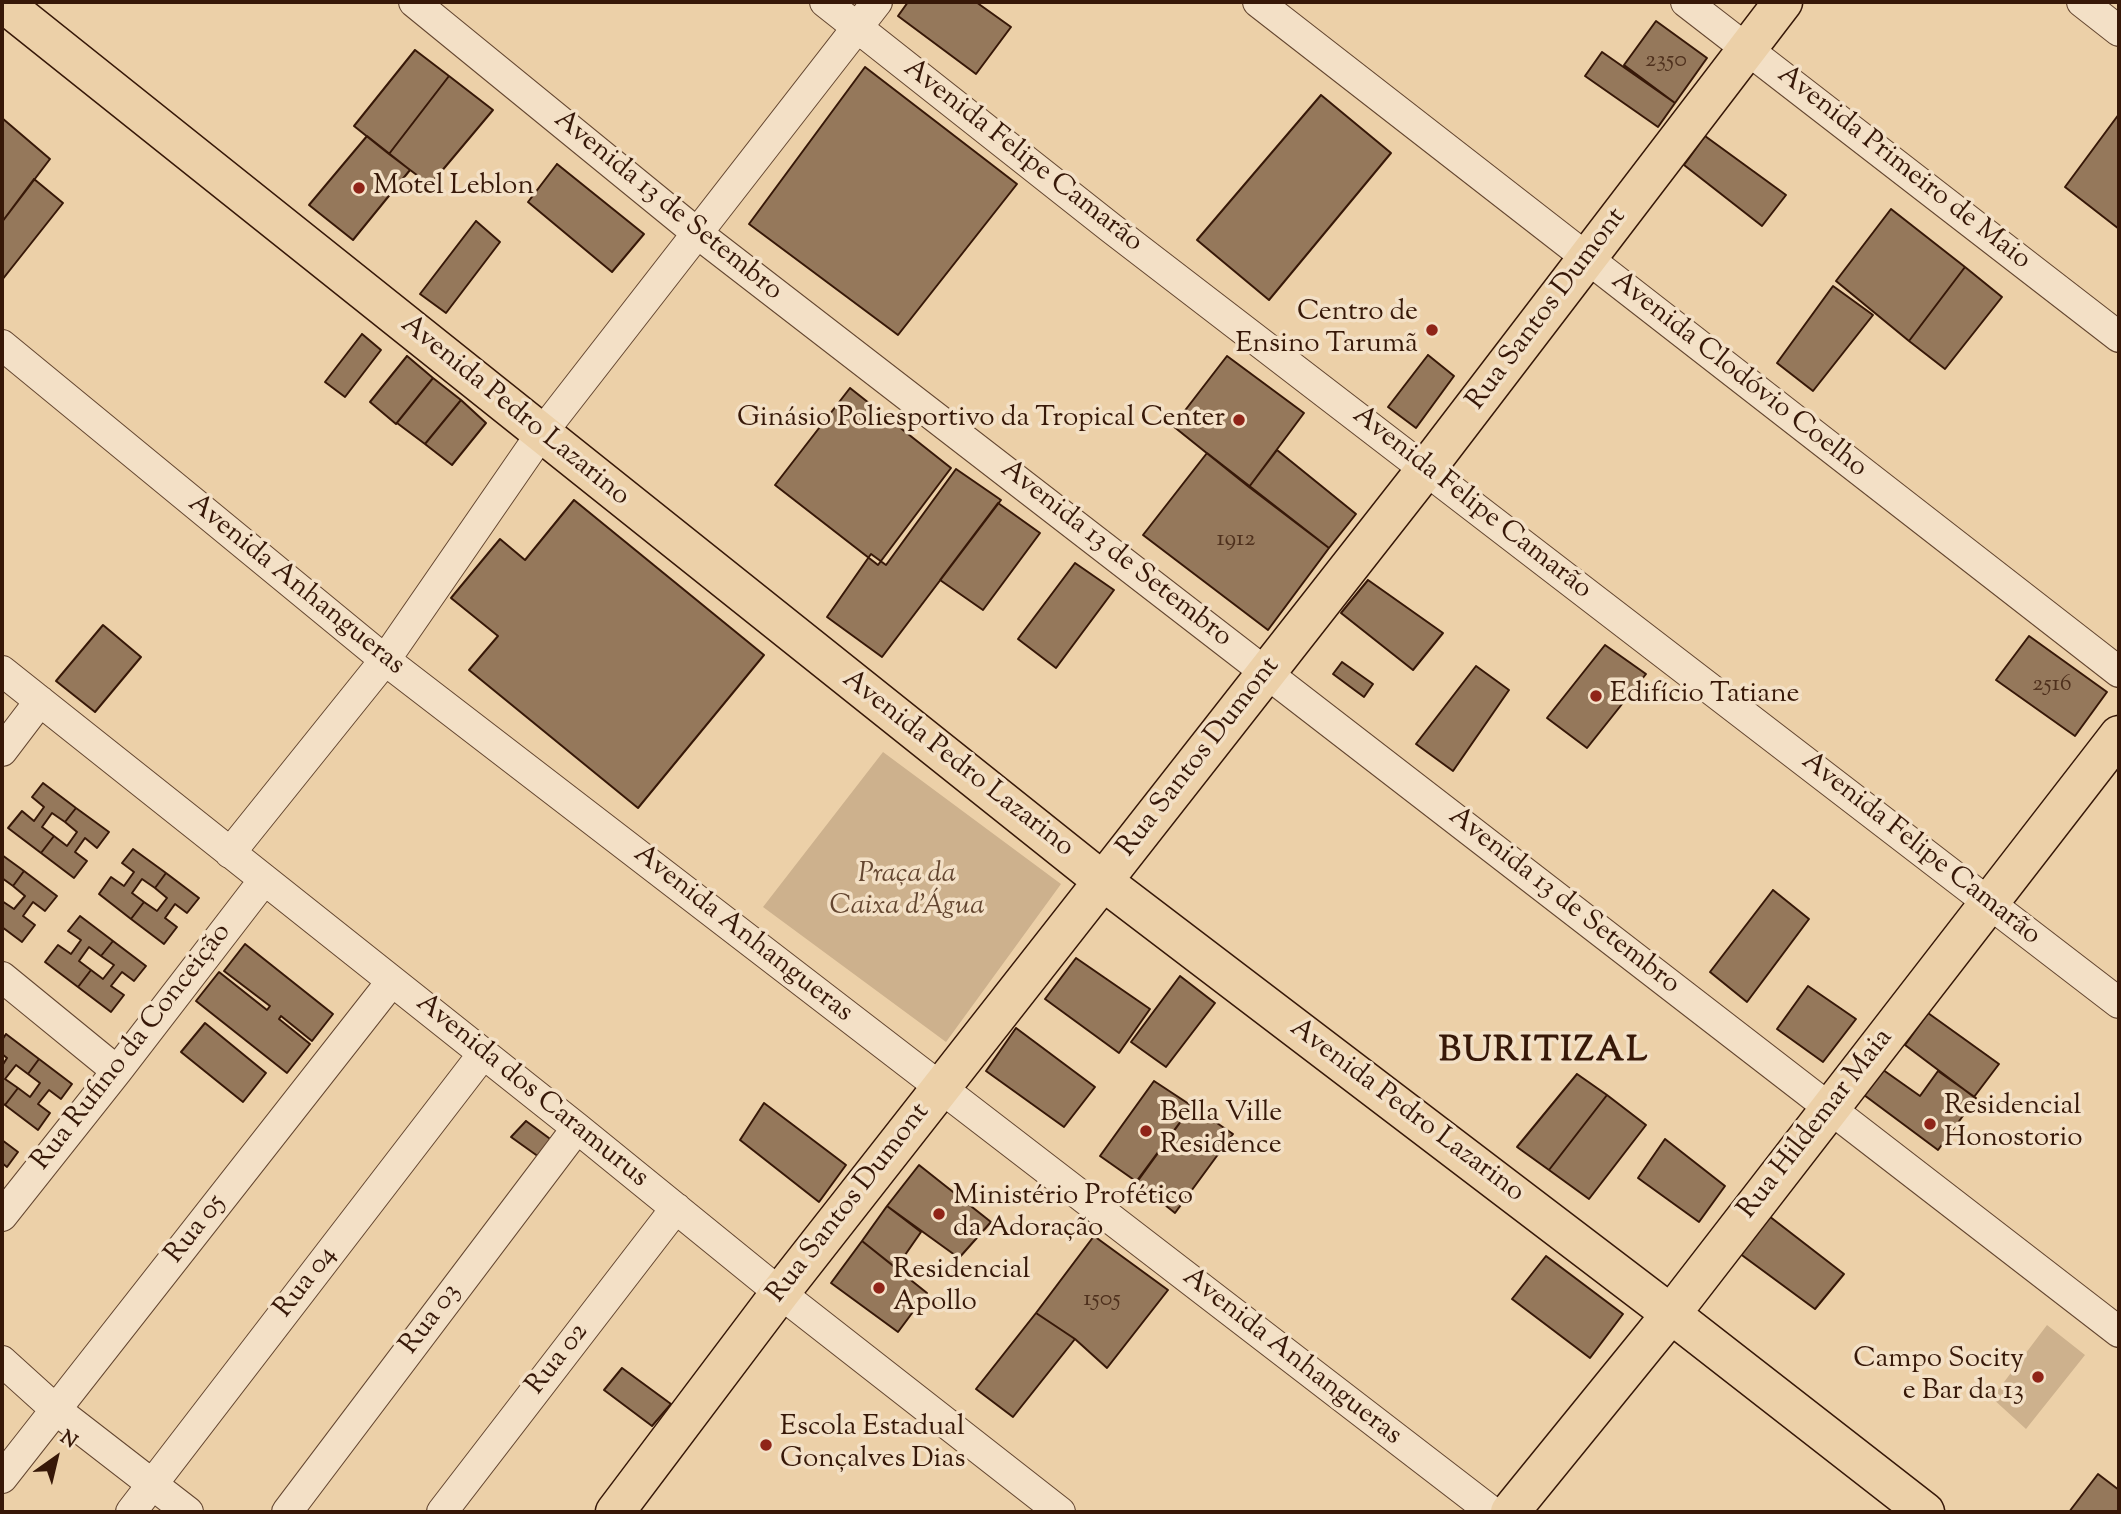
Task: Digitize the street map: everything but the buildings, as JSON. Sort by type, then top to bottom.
[{"type":"main road","name":"Avenida Pedro Lazarino","points":[[2,2],[1104,882],[1671,1314],[1925,1512]]},
{"type":"main road","name":"Rua Santos Dumont","points":[[619,1511],[780,1293],[1426,469],[1783,2]]},
{"type":"main road","name":"Rua Hildemar Maia","points":[[1510,1512],[1671,1314],[2119,736]]},
{"type":"street","name":"Avenida 13 de Setembro","points":[[414,2],[697,233],[2119,1332]]},
{"type":"street","name":"Avenida Felipe Camarão","points":[[825,2],[1111,228],[2119,1003]]},
{"type":"street","points":[[230,853],[385,660],[541,434],[877,2]]},
{"type":"street","name":"Avenida Clodóvio Coelho","points":[[1258,2],[2119,672]]},
{"type":"street","name":"Avenida Primeiro de Maio","points":[[1686,2],[2119,337]]},
{"type":"street","points":[[2081,2],[2119,31]]},
{"type":"street","name":"Avenida Anhangueras","points":[[2,345],[385,660],[1492,1512]]},
{"type":"street","name":"Avenida dos Caramurus","points":[[2,671],[577,1128],[780,1293],[1060,1512]]},
{"type":"street","points":[[2,751],[40,701]]},
{"type":"street","name":"Rua Rufino da Conceição","points":[[2,1216],[264,880]]},
{"type":"street","points":[[2,977],[117,1071]]},
{"type":"street","name":"Rua 05","points":[[2,1478],[392,981]]},
{"type":"street","name":"Rua 04","points":[[131,1512],[483,1054]]},
{"type":"street","name":"Rua 03","points":[[287,1512],[577,1128]]},
{"type":"street","name":"Rua 02","points":[[442,1512],[676,1208]]},
{"type":"street","points":[[2,1361],[55,1409],[188,1512]]},
{"type":"green space","name":"Praça da Caixa d'Água","points":[[883,752],[1061,884],[946,1042],[763,907]]},
{"type":"green space","name":"Campo Socity e Bar da 13","points":[[2047,1325],[2085,1355],[2026,1429],[1992,1398]]},
{"type":"place","name":"Motel Leblon","points":[[359,188]]},
{"type":"place","name":"Centro de Ensino Tarumã","points":[[1432,330]]},
{"type":"place","name":"Ginásio Poliesportivo da Tropical Center","points":[[1239,420]]},
{"type":"place","name":"Edifício Tatiane","points":[[1596,696]]},
{"type":"place","name":"Residencial Honostorio","points":[[1930,1124]]},
{"type":"place","name":"Bella Ville Residence","points":[[1146,1131]]},
{"type":"place","name":"Ministério Profético da Adoração","points":[[939,1214]]},
{"type":"place","name":"Residencial Apollo","points":[[879,1288]]},
{"type":"place","name":"Campo Socity e Bar da 13","points":[[2038,1377]]},
{"type":"place","name":"Escola Estadual Gonçalves Dias","points":[[766,1445]]},
{"type":"district","name":"BURITIZAL","points":[[1544,1054]]}]
